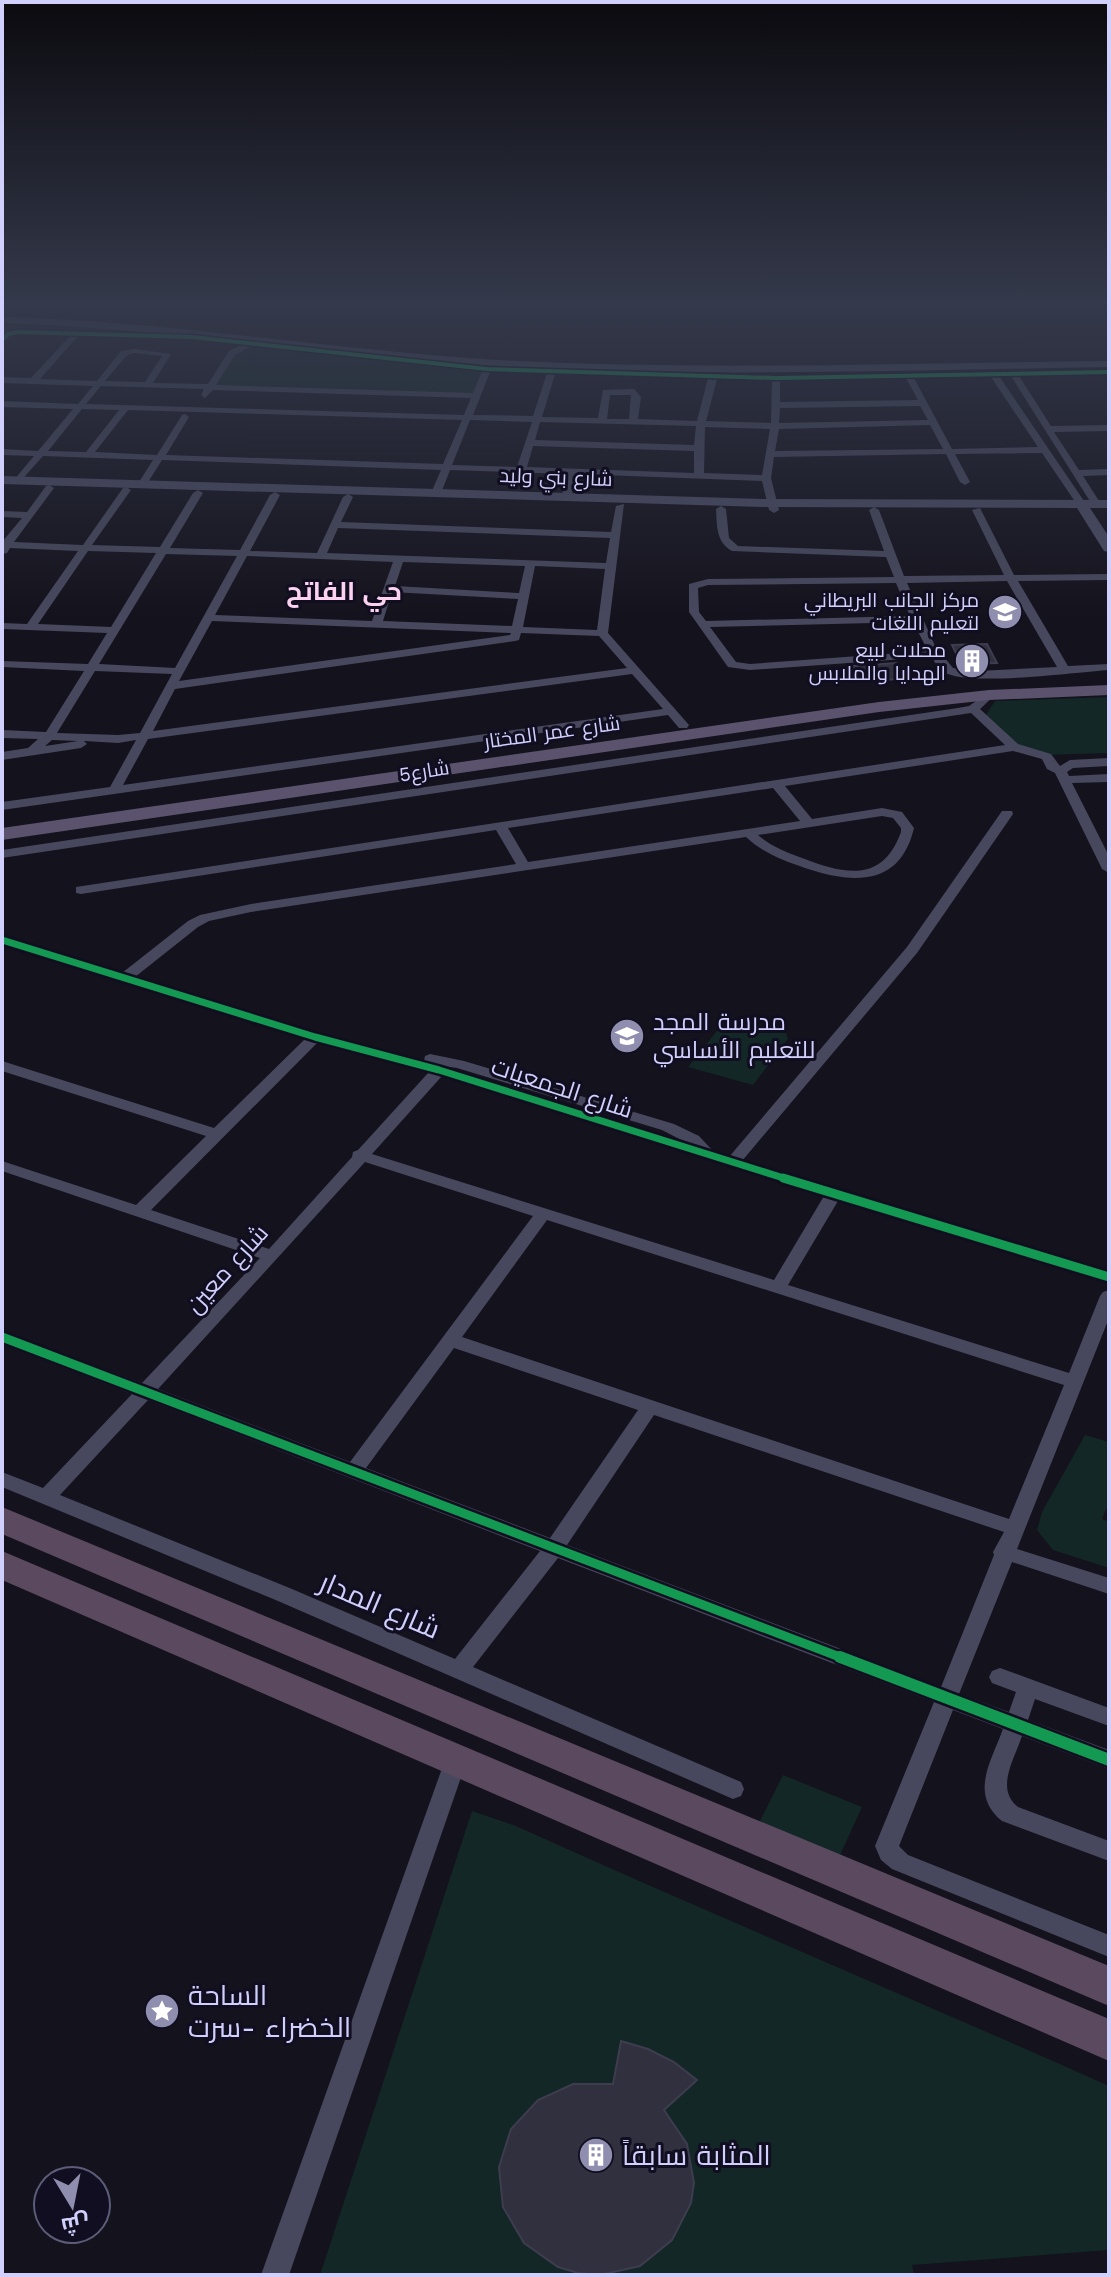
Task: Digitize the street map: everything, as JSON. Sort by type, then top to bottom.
[{"type":"highway","points":[[2,1520],[1109,1986]]},
{"type":"highway","points":[[3,1567],[1109,2040]]},
{"type":"main road","points":[[2,825],[683,725],[931,692],[1109,682]]},
{"type":"main road","name":"شارع عمر المختار","points":[[2,834],[848,711],[989,695],[1109,690]]},
{"type":"street","points":[[18,481],[80,407]]},
{"type":"street","points":[[109,407],[775,426],[934,422]]},
{"type":"street","points":[[436,493],[470,407]]},
{"type":"street","points":[[521,470],[540,407]]},
{"type":"street","points":[[602,421],[604,407]]},
{"type":"street","points":[[633,422],[635,407]]},
{"type":"street","points":[[699,476],[696,448],[705,407]]},
{"type":"street","points":[[774,507],[766,478],[772,454],[775,407]]},
{"type":"street","points":[[925,407],[965,482]]},
{"type":"street","points":[[1016,407],[1045,450],[1109,523]]},
{"type":"street","points":[[1034,407],[1096,507],[1109,548]]},
{"type":"street","points":[[88,455],[125,408]]},
{"type":"street","points":[[142,485],[185,417]]},
{"type":"street","points":[[1047,429],[1109,428]]},
{"type":"street","points":[[530,443],[696,448]]},
{"type":"street","points":[[772,454],[1045,450]]},
{"type":"street","points":[[2,452],[766,478]]},
{"type":"street","points":[[566,498],[573,471]]},
{"type":"street","points":[[1075,473],[1109,472]]},
{"type":"street","name":"شارع بني وليد","points":[[2,480],[874,510],[1096,507]]},
{"type":"street","name":"شارع بني وليد","points":[[2,486],[721,509],[1096,507]]},
{"type":"street","points":[[4,547],[49,488]]},
{"type":"street","points":[[30,627],[126,490]]},
{"type":"street","points":[[32,751],[50,735],[198,493]]},
{"type":"street","points":[[115,789],[275,495]]},
{"type":"street","points":[[321,555],[348,497]]},
{"type":"street","points":[[602,633],[621,506]]},
{"type":"street","points":[[721,509],[723,537],[729,547],[736,549],[890,554]]},
{"type":"street","points":[[874,510],[917,619],[933,654],[945,669],[962,675],[1109,667]]},
{"type":"street","points":[[977,510],[1011,579],[1063,668]]},
{"type":"street","points":[[2,514],[28,515]]},
{"type":"street","points":[[335,525],[615,535]]},
{"type":"street","points":[[4,547],[86,547],[611,566]]},
{"type":"street","points":[[376,625],[399,558]]},
{"type":"street","points":[[171,686],[515,638],[531,562]]},
{"type":"street","points":[[933,654],[739,667],[728,663],[702,624],[691,600],[693,586],[701,583],[1109,577]]},
{"type":"street","points":[[389,589],[522,596]]},
{"type":"street","points":[[208,618],[602,633],[668,712],[683,725]]},
{"type":"street","points":[[702,624],[917,619]]},
{"type":"street","points":[[2,626],[112,630]]},
{"type":"street","points":[[2,664],[178,671]]},
{"type":"street","points":[[2,756],[635,670]]},
{"type":"street","points":[[989,695],[973,709],[1014,747]]},
{"type":"street","name":"شارع5","points":[[2,854],[973,709]]},
{"type":"street","points":[[2,806],[668,712]]},
{"type":"street","points":[[2,734],[118,739]]},
{"type":"street","points":[[81,890],[1014,747],[1047,757],[1051,766],[1062,776],[1109,869]]},
{"type":"street","points":[[1062,776],[1070,764],[1109,762]]},
{"type":"street","points":[[1062,776],[1109,778]]},
{"type":"street","points":[[777,784],[808,822]]},
{"type":"street","points":[[124,978],[205,918],[251,908],[747,831],[882,812],[897,815],[908,828],[906,839],[888,865],[869,877],[849,875],[774,852],[747,831]]},
{"type":"street","points":[[138,814],[147,833]]},
{"type":"street","points":[[732,1163],[912,950],[1007,814]]},
{"type":"street","points":[[500,826],[525,867]]},
{"type":"street","name":"شارع الجمعيات","points":[[2,940],[315,1037],[439,1070],[709,1156],[1109,1277]]},
{"type":"street","points":[[141,1210],[315,1037]]},
{"type":"street","points":[[397,1059],[447,1061],[668,1127],[693,1139],[709,1156]]},
{"type":"street","points":[[2,1066],[217,1134]]},
{"type":"street","name":"شارع معين","points":[[46,1497],[272,1256],[359,1155],[439,1070]]},
{"type":"street","points":[[359,1155],[1072,1381]]},
{"type":"street","points":[[2,1166],[272,1256]]},
{"type":"street","points":[[778,1288],[834,1194]]},
{"type":"street","points":[[353,1472],[543,1214]]},
{"type":"street","points":[[1109,1296],[887,1840],[889,1853],[900,1862],[1109,1946]]},
{"type":"street","points":[[2,1337],[1109,1760]]},
{"type":"street","points":[[450,1340],[1013,1528]]},
{"type":"street","points":[[459,1670],[554,1548],[650,1407]]},
{"type":"street","name":"شارع المدار","points":[[2,1479],[459,1670],[733,1789]]},
{"type":"street","points":[[1003,1552],[1109,1586]]},
{"type":"street","points":[[1000,1677],[1109,1717]]},
{"type":"street","points":[[1028,1687],[994,1787],[999,1805],[1010,1814],[1109,1851]]},
{"type":"street","points":[[275,2275],[456,1760]]},
{"type":"green space","points":[[1109,697],[1109,753],[1042,755],[1021,749],[985,716],[995,701]]},
{"type":"green space","points":[[729,1016],[786,1032],[788,1039],[753,1085],[688,1067]]},
{"type":"green space","points":[[1085,1435],[1109,1442],[1109,1503],[1102,1519],[1109,1522],[1109,1568],[1053,1550],[1037,1530],[1042,1512]]},
{"type":"green space","points":[[783,1775],[862,1807],[837,1862],[756,1829]]},
{"type":"green space","points":[[472,1811],[516,1826],[1109,2086],[1109,2250],[912,2265],[914,2275],[320,2275]]},
{"type":"building","points":[[987,644],[997,663],[961,664],[952,645]]},
{"type":"building","points":[[896,663],[908,678],[864,682],[852,666]]},
{"type":"building","name":"المثابة سابقاً","points":[[621,2041],[648,2049],[674,2062],[697,2080],[664,2110],[687,2144],[694,2183],[691,2203],[672,2240],[640,2266],[600,2275],[578,2273],[558,2267],[524,2243],[503,2207],[499,2167],[511,2129],[538,2100],[573,2084],[613,2084]]},
{"type":"cycle path","points":[[2,940],[315,1037],[439,1070],[1109,1277]]},
{"type":"cycle path","points":[[2,1337],[1109,1760]]},
{"type":"place","name":"مركز الجانب البريطاني لتعليم اللغات","points":[[1005,612]]},
{"type":"place","name":"محلات لبيع الهدايا والملابس","points":[[972,661]]},
{"type":"place","name":"مدرسة المجد للتعليم الأساسي","points":[[627,1036]]},
{"type":"place","name":"الساحة الخضراء -سرت","points":[[162,2011]]},
{"type":"place","name":"المثابة سابقاً","points":[[596,2155]]},
{"type":"district","name":"حي الفاتح","points":[[344,591]]}]
